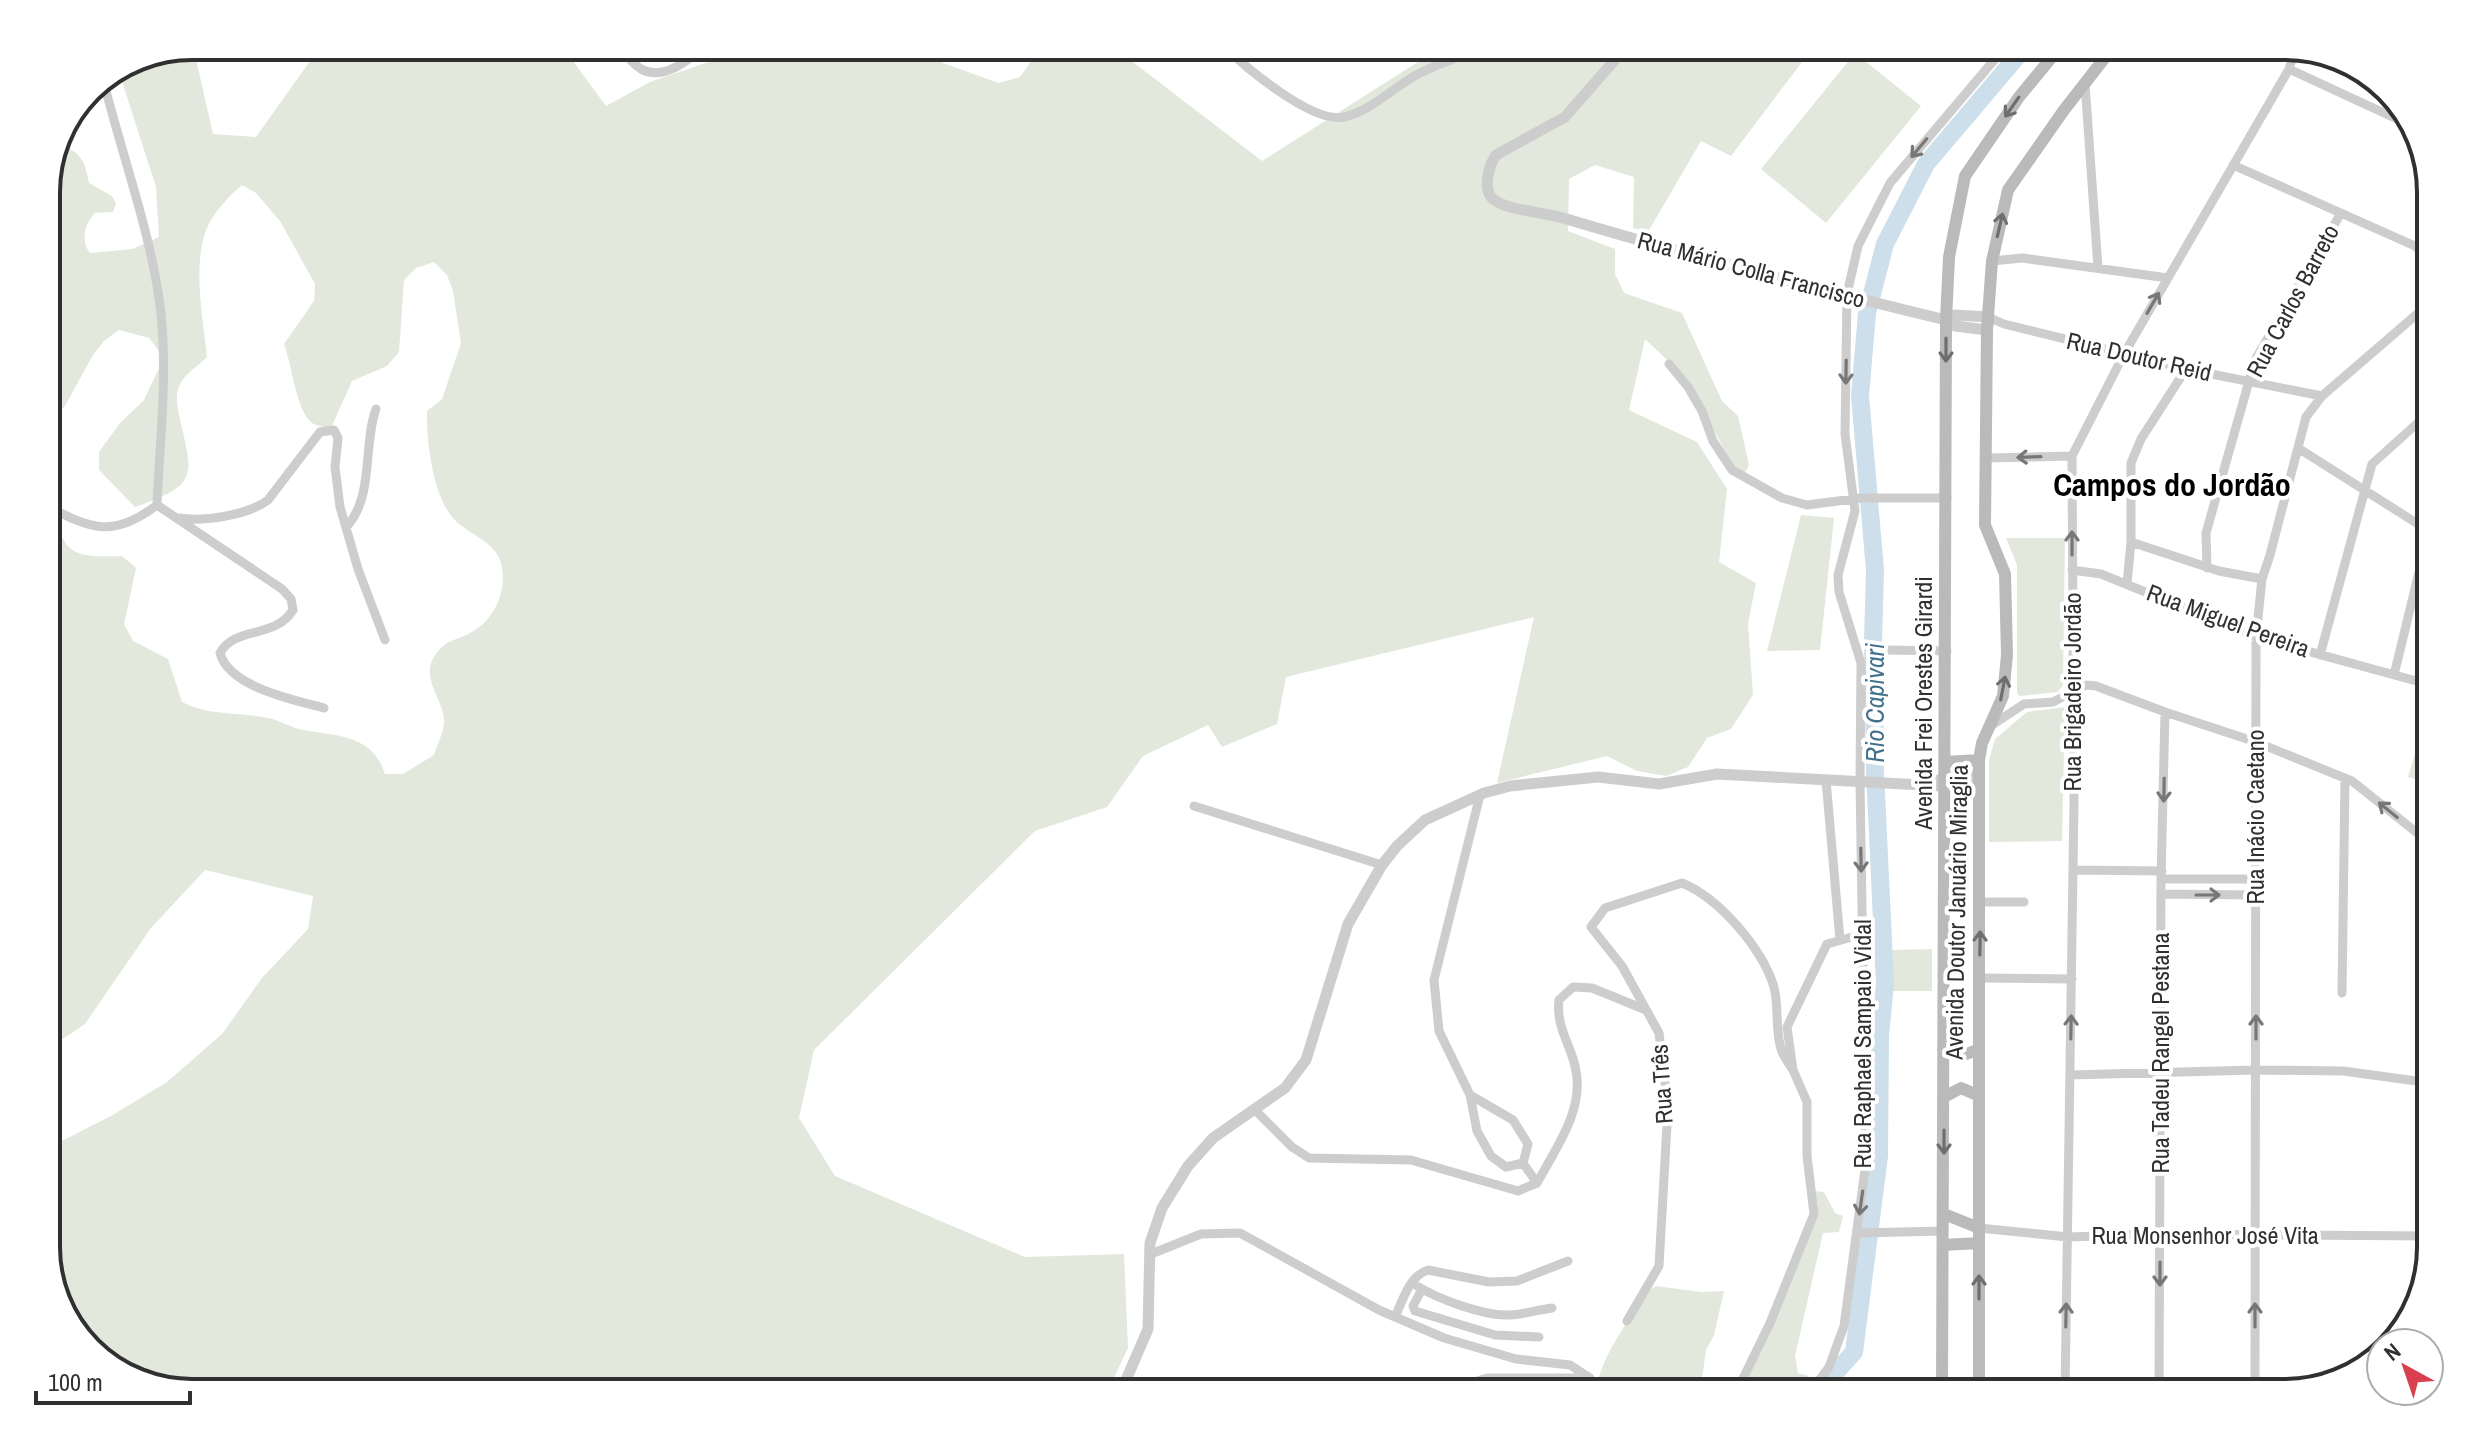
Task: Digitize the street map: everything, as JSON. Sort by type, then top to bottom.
[{"type":"main road","name":"Avenida Frei Orestes Girardi","points":[[1942,1379],[1941,783],[1945,762],[1947,651],[1946,320],[1949,257],[1965,176],[2019,97],[2049,60]]},
{"type":"main road","name":"Avenida Doutor Januário Miraglia","points":[[1979,1379],[1978,782],[1979,760],[1988,728],[2003,696],[2007,655],[2005,574],[1985,525],[1987,323],[1992,261],[2008,190],[2103,60]]},
{"type":"main road","points":[[1945,762],[1979,760]]},
{"type":"main road","points":[[1943,1049],[1961,1056],[1977,1050]]},
{"type":"main road","points":[[1944,1097],[1961,1088],[1977,1095]]},
{"type":"main road","points":[[1944,1214],[1979,1228]]},
{"type":"main road","points":[[1944,1238],[1979,1243]]},
{"type":"street","points":[[632,60],[639,68],[649,72],[689,60]]},
{"type":"street","points":[[1239,60],[1294,101],[1329,118],[1341,118],[1358,113],[1414,76],[1447,60]]},
{"type":"street","name":"Rua Mário Colla Francisco","points":[[1615,60],[1565,117],[1496,155],[1487,190],[1490,197],[1502,204],[1946,320],[1955,326],[1987,323]]},
{"type":"street","name":"Rua Raphael Sampaio Vidal","points":[[1820,1379],[1829,1367],[1844,1326],[1866,1162],[1861,663],[1839,592],[1838,575],[1858,498],[1845,434],[1847,294],[1858,246],[1890,183],[1994,60]]},
{"type":"street","name":"Rua Brigadeiro Jordão","points":[[2065,1379],[2073,870],[2072,456],[2124,354],[2292,60]]},
{"type":"street","points":[[2289,69],[2394,118]]},
{"type":"street","points":[[2085,83],[2098,268]]},
{"type":"street","points":[[107,93],[159,299],[162,361],[157,505]]},
{"type":"street","points":[[2233,165],[2417,248]]},
{"type":"street","name":"Rua Carlos Barreto","points":[[2207,568],[2206,533],[2255,360],[2341,213]]},
{"type":"street","points":[[1992,261],[2022,258],[2168,278]]},
{"type":"street","name":"Rua Inácio Caetano","points":[[2255,1379],[2256,637],[2262,579],[2306,417],[2322,396],[2417,314]]},
{"type":"street","name":"Rua Doutor Reid","points":[[1987,323],[2004,324],[2186,369],[2322,396]]},
{"type":"street","points":[[1669,364],[1695,399],[1713,441],[1732,470],[1782,498],[1807,505],[1858,498],[1947,498]]},
{"type":"street","points":[[2127,584],[2131,542],[2131,463],[2141,439],[2186,369]]},
{"type":"street","points":[[347,526],[356,513],[369,462],[368,438],[376,409]]},
{"type":"street","points":[[2320,655],[2372,464],[2417,424]]},
{"type":"street","points":[[173,516],[185,519],[256,509],[268,500],[320,432],[330,429],[338,438],[335,467],[342,517],[385,640]]},
{"type":"street","points":[[2298,448],[2417,523]]},
{"type":"street","points":[[1986,458],[2072,456]]},
{"type":"street","points":[[60,512],[94,528],[114,528],[157,505]]},
{"type":"street","points":[[157,505],[282,589],[291,599],[293,610],[287,619],[272,629],[234,638],[225,645],[220,653],[223,664],[249,683],[279,696],[324,708]]},
{"type":"street","points":[[2131,542],[2207,568],[2262,579]]},
{"type":"street","name":"Rua Miguel Pereira","points":[[2072,570],[2101,574],[2256,637],[2417,681]]},
{"type":"street","points":[[2394,675],[2417,580]]},
{"type":"street","points":[[1886,650],[1947,651]]},
{"type":"street","points":[[1988,728],[2024,704],[2053,702],[2086,685],[2096,686],[2256,742],[2352,781],[2417,832]]},
{"type":"street","name":"Rua Tadeu Rangel Pestana","points":[[2159,1379],[2165,712]]},
{"type":"street","points":[[1126,1379],[1148,1329],[1150,1243],[1162,1208],[1188,1166],[1213,1138],[1285,1088],[1306,1060],[1348,924],[1382,865],[1425,820],[1480,795],[1531,783],[1598,777],[1659,784],[1717,774],[1885,783],[1978,782]]},
{"type":"street","points":[[2342,993],[2345,778]]},
{"type":"street","points":[[1826,780],[1840,940]]},
{"type":"street","points":[[1480,795],[1434,980],[1439,1031],[1470,1095],[1477,1131],[1491,1156],[1506,1167],[1523,1163]]},
{"type":"street","points":[[1194,806],[1382,865]]},
{"type":"street","points":[[2073,870],[2255,879]]},
{"type":"street","points":[[1646,1010],[1622,966],[1591,927],[1605,908],[1682,883],[1696,888],[1723,909],[1765,963],[1775,989],[1781,1049],[1807,1102],[1807,1156],[1814,1214],[1770,1323],[1743,1379]]},
{"type":"street","points":[[2161,894],[2256,895]]},
{"type":"street","points":[[1980,902],[2024,902]]},
{"type":"street","points":[[1793,1070],[1787,1027],[1827,944],[1863,934]]},
{"type":"street","points":[[1979,978],[2072,979]]},
{"type":"street","name":"Rua Três","points":[[1537,1183],[1575,1108],[1576,1069],[1557,1017],[1559,1000],[1573,987],[1592,988],[1646,1010],[1659,1033],[1668,1107],[1659,1266],[1627,1321]]},
{"type":"street","points":[[2070,1075],[2161,1071],[2343,1071],[2417,1081]]},
{"type":"street","points":[[1254,1109],[1292,1147],[1309,1158],[1411,1160],[1518,1191],[1537,1183],[1523,1163],[1528,1144],[1513,1120],[1470,1095]]},
{"type":"street","name":"Rua Monsenhor José Vita","points":[[1979,1228],[2068,1237],[2160,1234],[2417,1236]]},
{"type":"street","points":[[1858,1233],[1887,1232],[1944,1238]]},
{"type":"street","points":[[1151,1254],[1201,1234],[1240,1233],[1395,1317],[1444,1338],[1516,1359],[1570,1365],[1590,1378]]},
{"type":"street","points":[[1395,1317],[1411,1283],[1420,1272],[1428,1270],[1489,1282],[1517,1281],[1568,1261]]},
{"type":"street","points":[[1411,1283],[1497,1315],[1552,1308]]},
{"type":"street","points":[[1422,1289],[1413,1306],[1415,1311],[1495,1335],[1539,1337]]},
{"type":"street","points":[[1484,1379],[1590,1378]]},
{"type":"shaded area","points":[[192,60],[196,60],[213,134],[256,137],[311,60],[572,60],[606,106],[650,82],[715,60],[935,60],[999,83],[1020,77],[1032,60],[1130,60],[1262,161],[1421,60],[1803,60],[1731,156],[1701,141],[1648,232],[1633,228],[1634,177],[1595,165],[1569,179],[1568,231],[1615,249],[1615,274],[1624,293],[1682,313],[1722,401],[1738,416],[1749,465],[1745,473],[1734,468],[1686,378],[1645,339],[1629,410],[1697,442],[1727,489],[1719,562],[1756,583],[1748,624],[1753,695],[1731,729],[1707,738],[1688,767],[1666,776],[1637,771],[1607,756],[1497,783],[1534,617],[1286,677],[1277,724],[1222,747],[1208,725],[1143,756],[1107,807],[1035,831],[814,1050],[799,1118],[835,1176],[1025,1257],[1124,1254],[1128,1348],[1113,1379],[192,1379],[158,1375],[112,1352],[87,1327],[70,1298],[60,1256],[60,1142],[167,1082],[222,1034],[262,978],[308,929],[313,896],[205,870],[151,928],[85,1024],[60,1041],[60,531],[64,542],[79,553],[122,556],[136,568],[124,624],[133,641],[168,659],[182,702],[203,710],[268,718],[299,729],[353,740],[372,752],[385,774],[403,774],[434,755],[444,720],[430,678],[432,660],[444,645],[474,631],[489,617],[499,599],[503,578],[502,567],[494,550],[458,523],[445,507],[432,466],[427,411],[442,399],[461,343],[453,291],[447,275],[434,262],[416,268],[404,280],[399,352],[387,366],[352,381],[331,428],[314,424],[302,408],[284,344],[314,301],[315,284],[280,221],[256,193],[242,185],[214,216],[203,242],[199,275],[207,357],[185,377],[177,392],[187,452],[187,476],[171,492],[135,507],[99,470],[99,452],[120,423],[144,400],[159,368],[159,351],[149,338],[119,330],[104,341],[93,355],[60,412],[60,183],[67,148],[79,156],[89,183],[112,196],[116,204],[113,212],[95,213],[89,222],[85,238],[90,253],[132,249],[159,237],[156,187],[122,81],[141,70]]},
{"type":"shaded area","points":[[1849,60],[1864,60],[1921,106],[1826,223],[1761,169]]},
{"type":"shaded area","points":[[1801,515],[1834,518],[1820,650],[1767,651]]},
{"type":"shaded area","points":[[2006,538],[2065,538],[2063,685],[2058,692],[2019,696],[2017,692],[2017,565]]},
{"type":"shaded area","points":[[2065,707],[2062,841],[1989,842],[1989,760],[1995,739],[2027,712]]},
{"type":"shaded area","points":[[2417,747],[2417,780],[2408,777]]},
{"type":"shaded area","points":[[1932,949],[1932,991],[1891,991],[1891,950]]},
{"type":"shaded area","points":[[1812,1191],[1824,1192],[1835,1213],[1843,1216],[1839,1232],[1823,1233],[1795,1356],[1798,1373],[1809,1376],[1807,1379],[1744,1379],[1809,1237],[1818,1203]]},
{"type":"shaded area","points":[[1656,1286],[1701,1292],[1724,1291],[1714,1335],[1706,1350],[1702,1379],[1598,1379],[1616,1339],[1648,1291]]},
{"type":"waterway","name":"Rio Capivari","points":[[1830,1379],[1854,1352],[1879,1156],[1880,1035],[1885,984],[1875,771],[1875,570],[1860,396],[1867,313],[1885,244],[1926,164],[2014,60]]},
{"type":"district","name":"Campos do Jordão","points":[[2172,485]]}]
